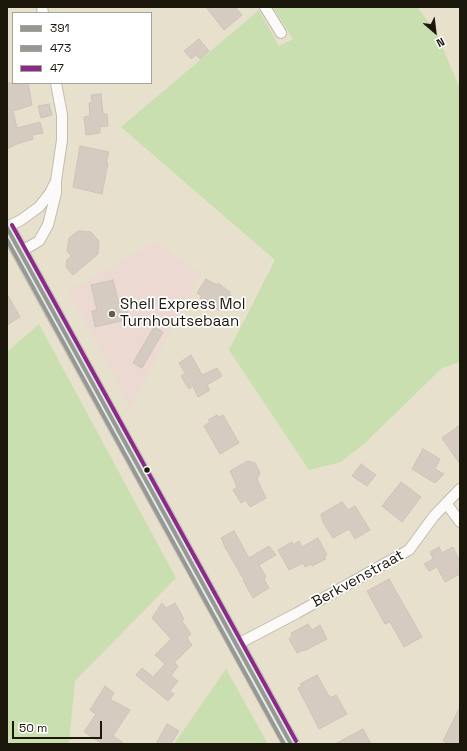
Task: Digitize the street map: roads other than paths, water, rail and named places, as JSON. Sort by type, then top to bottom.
[{"type":"main road","points":[[7,228],[291,744]]},
{"type":"street","points":[[266,7],[281,34]]},
{"type":"street","points":[[20,252],[39,241],[48,225],[56,193],[56,181],[62,140],[62,115],[56,84]]},
{"type":"street","points":[[7,228],[39,207],[50,193],[56,181]]},
{"type":"street","name":"Berkvenstraat","points":[[236,645],[297,613],[409,550],[434,516],[460,489]]},
{"type":"street","points":[[446,502],[460,522]]},
{"type":"place","name":"Shell Express Mol Turnhoutsebaan","points":[[112,314]]}]
